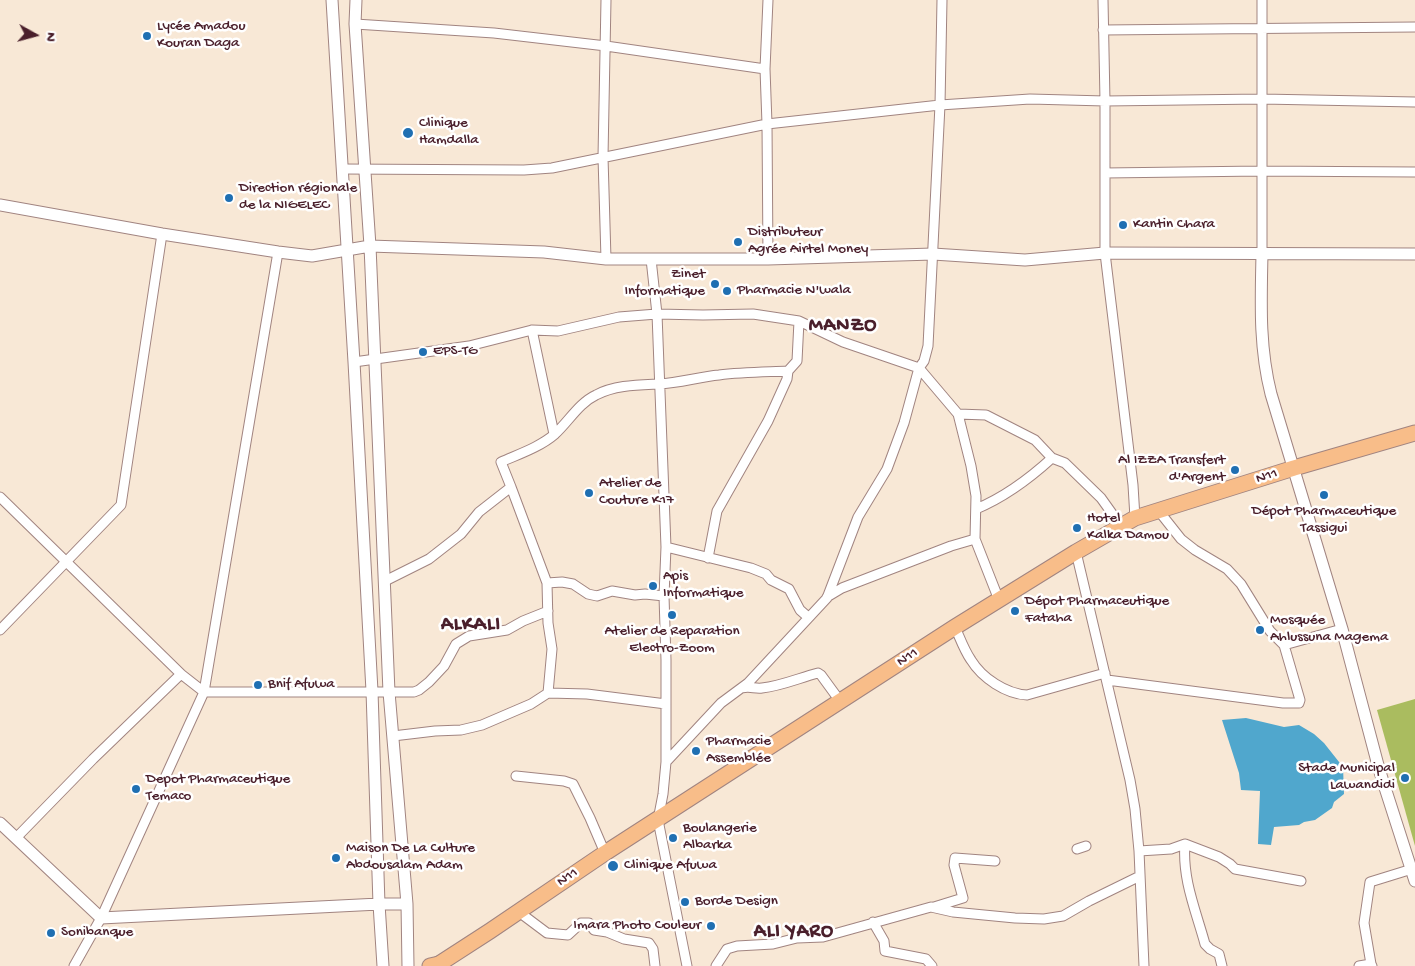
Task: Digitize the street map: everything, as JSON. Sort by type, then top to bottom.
[{"type":"main road","name":"N11","points":[[436,965],[840,701],[1076,552],[1135,518],[1294,468],[1415,433]]},
{"type":"street","points":[[332,0],[372,691],[379,904],[383,966]]},
{"type":"street","points":[[356,0],[355,24],[370,246],[373,358],[389,692],[407,904],[408,966]]},
{"type":"street","points":[[606,0],[603,157],[606,259]]},
{"type":"street","points":[[768,0],[765,69],[768,259]]},
{"type":"street","points":[[827,598],[858,517],[888,469],[904,423],[919,368],[924,361],[928,346],[940,104],[942,0]]},
{"type":"street","points":[[1103,0],[1105,253],[1133,486],[1135,518]]},
{"type":"street","points":[[1262,0],[1261,333],[1265,367],[1271,394],[1342,629],[1379,769],[1415,881]]},
{"type":"street","points":[[355,24],[494,33],[606,46],[765,69]]},
{"type":"street","points":[[1103,30],[1415,28]]},
{"type":"street","points":[[342,169],[524,170],[552,168],[767,124],[940,104],[1030,99],[1105,101],[1262,99],[1415,102]]},
{"type":"street","points":[[1105,174],[1261,170],[1415,172]]},
{"type":"street","points":[[0,205],[162,234],[312,256],[370,246],[544,252],[606,259],[768,259],[933,254],[1025,260],[1105,253],[1415,254]]},
{"type":"street","points":[[0,630],[121,505],[162,234]]},
{"type":"street","points":[[74,966],[101,918],[204,692],[278,252]]},
{"type":"street","points":[[651,259],[660,384],[666,547],[664,596],[666,762],[658,820],[687,966]]},
{"type":"street","points":[[354,362],[469,346],[532,330],[558,330],[619,317],[656,314],[703,316],[754,314],[799,321],[843,342],[919,368],[958,414],[971,466],[976,496],[976,539],[999,600]]},
{"type":"street","points":[[708,558],[721,504],[768,421],[787,379],[788,371],[797,361],[799,321]]},
{"type":"street","points":[[532,330],[554,434]]},
{"type":"street","points":[[548,693],[552,649],[547,583],[501,462],[542,443],[554,434],[578,408],[595,395],[604,391],[638,384],[660,384],[720,374],[788,371]]},
{"type":"street","points":[[958,414],[986,416],[1035,440],[1052,458],[1064,463],[1101,498],[1121,526]]},
{"type":"street","points":[[976,509],[996,501],[1052,458]]},
{"type":"street","points":[[385,581],[428,559],[461,534],[479,512],[511,488]]},
{"type":"street","points":[[0,497],[181,674],[204,692],[414,692],[419,690],[444,666],[456,644],[469,636],[507,630],[523,620],[548,611]]},
{"type":"street","points":[[955,628],[971,661],[976,667],[1004,690],[1018,695],[1027,695],[1106,677],[1284,703],[1298,703],[1300,700],[1299,694],[1284,645],[1270,631],[1241,584],[1227,570],[1195,550],[1181,538],[1158,510]]},
{"type":"street","points":[[666,762],[720,703],[748,683],[827,598],[842,588],[951,546],[976,539]]},
{"type":"street","points":[[666,547],[751,568],[766,574],[771,580],[788,590],[800,610],[808,617]]},
{"type":"street","points":[[1076,552],[1130,780],[1135,809],[1139,851],[1144,966]]},
{"type":"street","points":[[547,583],[562,582],[573,584],[588,594],[597,596],[612,591],[635,595],[664,596]]},
{"type":"street","points":[[1284,645],[1342,629]]},
{"type":"street","points":[[740,688],[776,686],[818,673],[840,701]]},
{"type":"street","points":[[16,838],[93,759],[181,674]]},
{"type":"street","points":[[393,736],[461,730],[482,725],[531,704],[548,693],[587,694],[666,704]]},
{"type":"street","points":[[516,776],[564,781],[573,784],[605,853]]},
{"type":"street","points":[[0,823],[101,918],[407,904]]},
{"type":"street","points":[[1139,851],[1171,849],[1185,844],[1219,857],[1230,864],[1235,870],[1301,881]]},
{"type":"street","points":[[1185,844],[1183,860],[1186,881],[1205,944],[1218,954],[1222,966]]},
{"type":"street","points":[[716,966],[727,949],[737,946],[773,944],[797,938],[823,937],[963,898],[954,865],[955,858],[995,861]]},
{"type":"street","points":[[1359,966],[1371,965],[1364,923],[1370,882],[1412,869]]},
{"type":"street","points":[[931,907],[953,912],[997,916],[1054,918],[1063,916],[1140,876]]},
{"type":"street","points":[[519,912],[547,933],[568,936],[581,923],[589,923],[594,930],[607,932],[624,939],[649,943],[653,949],[655,966]]},
{"type":"street","points":[[873,922],[884,941],[885,951],[926,959],[932,966]]},
{"type":"green space","name":"Stade Municipal Lawandidi","points":[[1415,699],[1415,846],[1377,710]]},
{"type":"water","points":[[1246,718],[1284,727],[1299,725],[1324,743],[1343,767],[1344,794],[1334,802],[1332,808],[1315,820],[1299,825],[1274,827],[1271,845],[1258,844],[1260,791],[1241,790],[1239,773],[1222,720]]},
{"type":"place","name":"Lycée Amadou Kouran Daga","points":[[147,36]]},
{"type":"place","name":"Clinique Hamdalla","points":[[408,133]]},
{"type":"place","name":"Direction régionale de la NIGELEC","points":[[229,198]]},
{"type":"place","name":"Kantin Chara","points":[[1123,225]]},
{"type":"place","name":"Distributeur Agrée Airtel Money","points":[[738,242]]},
{"type":"place","name":"Zinet Informatique","points":[[715,284]]},
{"type":"place","name":"Pharmacie N'wala","points":[[727,291]]},
{"type":"place","name":"EPS-TG","points":[[423,352]]},
{"type":"place","name":"Al IZZA Transfert d'Argent","points":[[1235,470]]},
{"type":"place","name":"Atelier de Couture K17","points":[[589,493]]},
{"type":"place","name":"Dépot Pharmaceutique Tassigui","points":[[1324,495]]},
{"type":"place","name":"Hotel Kalka Damou","points":[[1077,528]]},
{"type":"place","name":"Apis Informatique","points":[[653,586]]},
{"type":"place","name":"Dépot Pharmaceutique Fataha","points":[[1015,611]]},
{"type":"place","name":"Atelier de Reparation Electro-Zoom","points":[[672,615]]},
{"type":"place","name":"Mosquée Ahlussuna Magema","points":[[1260,630]]},
{"type":"place","name":"Bnif Afuwa","points":[[258,685]]},
{"type":"place","name":"Pharmacie Assemblée","points":[[696,751]]},
{"type":"place","name":"Stade Municipal Lawandidi","points":[[1405,778]]},
{"type":"place","name":"Depot Pharmaceutique Temaco","points":[[136,789]]},
{"type":"place","name":"Boulangerie Albarka","points":[[673,838]]},
{"type":"place","name":"Maison De La Culture Abdousalam Adam","points":[[336,858]]},
{"type":"place","name":"Clinique Afuwa","points":[[613,866]]},
{"type":"place","name":"Borde Design","points":[[685,902]]},
{"type":"place","name":"Imara Photo Couleur","points":[[711,926]]},
{"type":"place","name":"Sonibanque","points":[[51,933]]},
{"type":"district","name":"MANZO","points":[[843,327]]},
{"type":"district","name":"ALKALI","points":[[471,626]]},
{"type":"district","name":"ALI YARO","points":[[794,933]]}]
